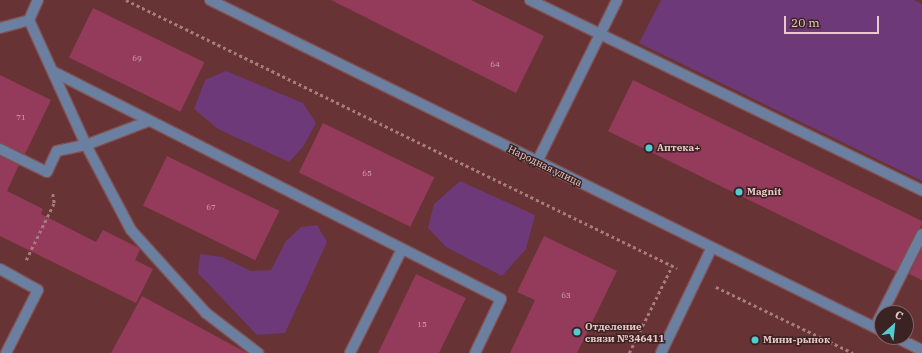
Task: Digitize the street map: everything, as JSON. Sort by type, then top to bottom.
[{"type":"street","points":[[38,0],[29,20],[86,145],[131,230],[206,313],[258,353]]},
{"type":"street","name":"Народная улица","points":[[210,0],[711,249],[874,327]]},
{"type":"street","points":[[530,0],[599,35],[922,190]]},
{"type":"street","points":[[537,162],[617,0]]},
{"type":"street","points":[[0,28],[29,20]]},
{"type":"street","points":[[54,72],[501,300],[475,353]]},
{"type":"street","points":[[0,149],[47,172],[57,152],[86,145],[149,121]]},
{"type":"street","points":[[889,305],[922,234]]},
{"type":"street","points":[[350,353],[402,249]]},
{"type":"street","points":[[661,353],[711,249]]},
{"type":"street","points":[[0,270],[38,290],[6,353]]},
{"type":"street","points":[[912,345],[922,350]]},
{"type":"path","points":[[126,0],[853,353]]},
{"type":"path","points":[[17,278],[54,203],[47,172]]},
{"type":"path","points":[[629,353],[672,266]]},
{"type":"shaded area","points":[[661,0],[914,0],[922,4],[922,181],[639,43]]},
{"type":"shaded area","points":[[226,71],[303,103],[316,123],[303,147],[289,162],[218,129],[194,109],[205,80]]},
{"type":"shaded area","points":[[460,181],[535,215],[526,249],[502,276],[446,247],[428,228],[434,204]]},
{"type":"shaded area","points":[[317,225],[327,242],[285,333],[257,335],[198,273],[200,254],[222,257],[251,271],[271,270],[286,241],[301,227]]},
{"type":"building","points":[[331,0],[471,0],[544,36],[516,93]]},
{"type":"building","points":[[93,8],[204,62],[180,112],[69,57]]},
{"type":"building","points":[[0,75],[51,100],[25,154],[0,143]]},
{"type":"building","points":[[633,80],[922,221],[922,224],[898,273],[608,131]]},
{"type":"building","points":[[323,123],[434,177],[410,227],[299,172]]},
{"type":"building","points":[[0,156],[19,165],[7,191],[43,209],[41,214],[96,242],[103,230],[137,247],[140,250],[135,260],[153,269],[136,303],[0,236]]},
{"type":"building","points":[[167,156],[279,211],[255,260],[143,205]]},
{"type":"building","points":[[544,236],[617,271],[577,353],[510,353],[535,300],[517,292]]},
{"type":"building","points":[[922,248],[922,280],[909,274]]},
{"type":"building","points":[[416,274],[466,298],[439,353],[378,353]]},
{"type":"building","points":[[142,296],[247,353],[111,353]]},
{"type":"place","name":"Аптека+","points":[[649,148]]},
{"type":"place","name":"Magnit","points":[[739,192]]},
{"type":"place","name":"Отделение связи №346411","points":[[577,332]]},
{"type":"place","name":"Мини-рынок","points":[[755,340]]}]
